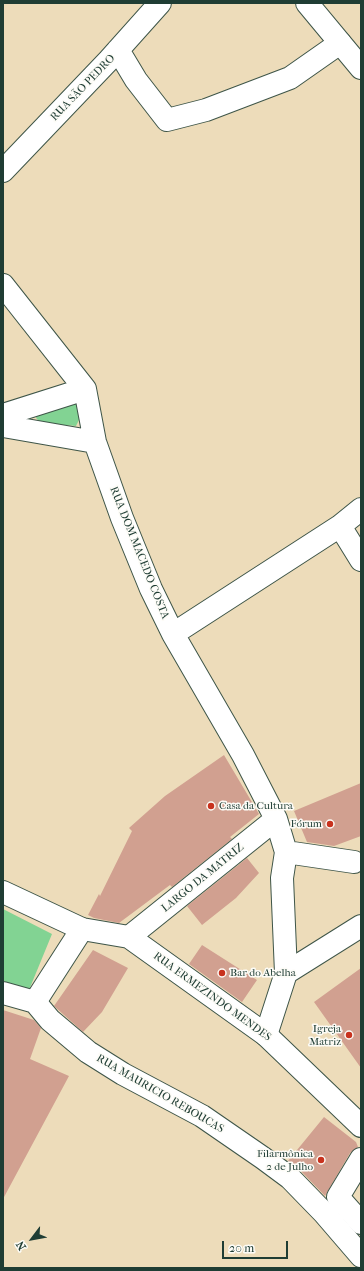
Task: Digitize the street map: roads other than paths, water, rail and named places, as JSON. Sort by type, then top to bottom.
[{"type":"street","name":"RUA SÃO PEDRO","points":[[3,171],[118,50],[160,3]]},
{"type":"street","points":[[307,3],[361,68]]},
{"type":"street","points":[[118,50],[136,80],[167,120],[206,110],[290,78],[340,43]]},
{"type":"street","name":"RUA DOM MACEDO COSTA","points":[[3,285],[85,388],[95,442],[146,575],[173,634],[243,756],[276,819],[286,852]]},
{"type":"street","points":[[3,415],[85,388]]},
{"type":"street","points":[[3,426],[95,442]]},
{"type":"street","points":[[173,634],[340,526],[361,509]]},
{"type":"street","points":[[340,526],[361,560]]},
{"type":"street","name":"LARGO DA MATRIZ","points":[[129,937],[276,819]]},
{"type":"street","points":[[266,1035],[286,972],[282,878],[286,852],[359,863]]},
{"type":"street","name":"RUA ERMEZINDO MENDES","points":[[3,892],[82,929],[129,937],[266,1035],[361,1126]]},
{"type":"street","points":[[286,972],[361,926]]},
{"type":"street","points":[[3,993],[35,1002],[82,929]]},
{"type":"street","name":"RUA MAURICIO REBOUCAS","points":[[35,1002],[50,1020],[88,1052],[122,1074],[202,1116],[290,1178],[324,1212],[361,1256]]},
{"type":"street","points":[[361,1159],[338,1197],[361,1223]]},
{"type":"place","name":"Casa da Cultura","points":[[211,806]]},
{"type":"place","name":"Fórum","points":[[330,824]]},
{"type":"place","name":"Bar do Abelha","points":[[222,973]]},
{"type":"place","name":"Igreja Matriz","points":[[349,1035]]},
{"type":"place","name":"Filarmônica 2 de Julho","points":[[321,1160]]}]
